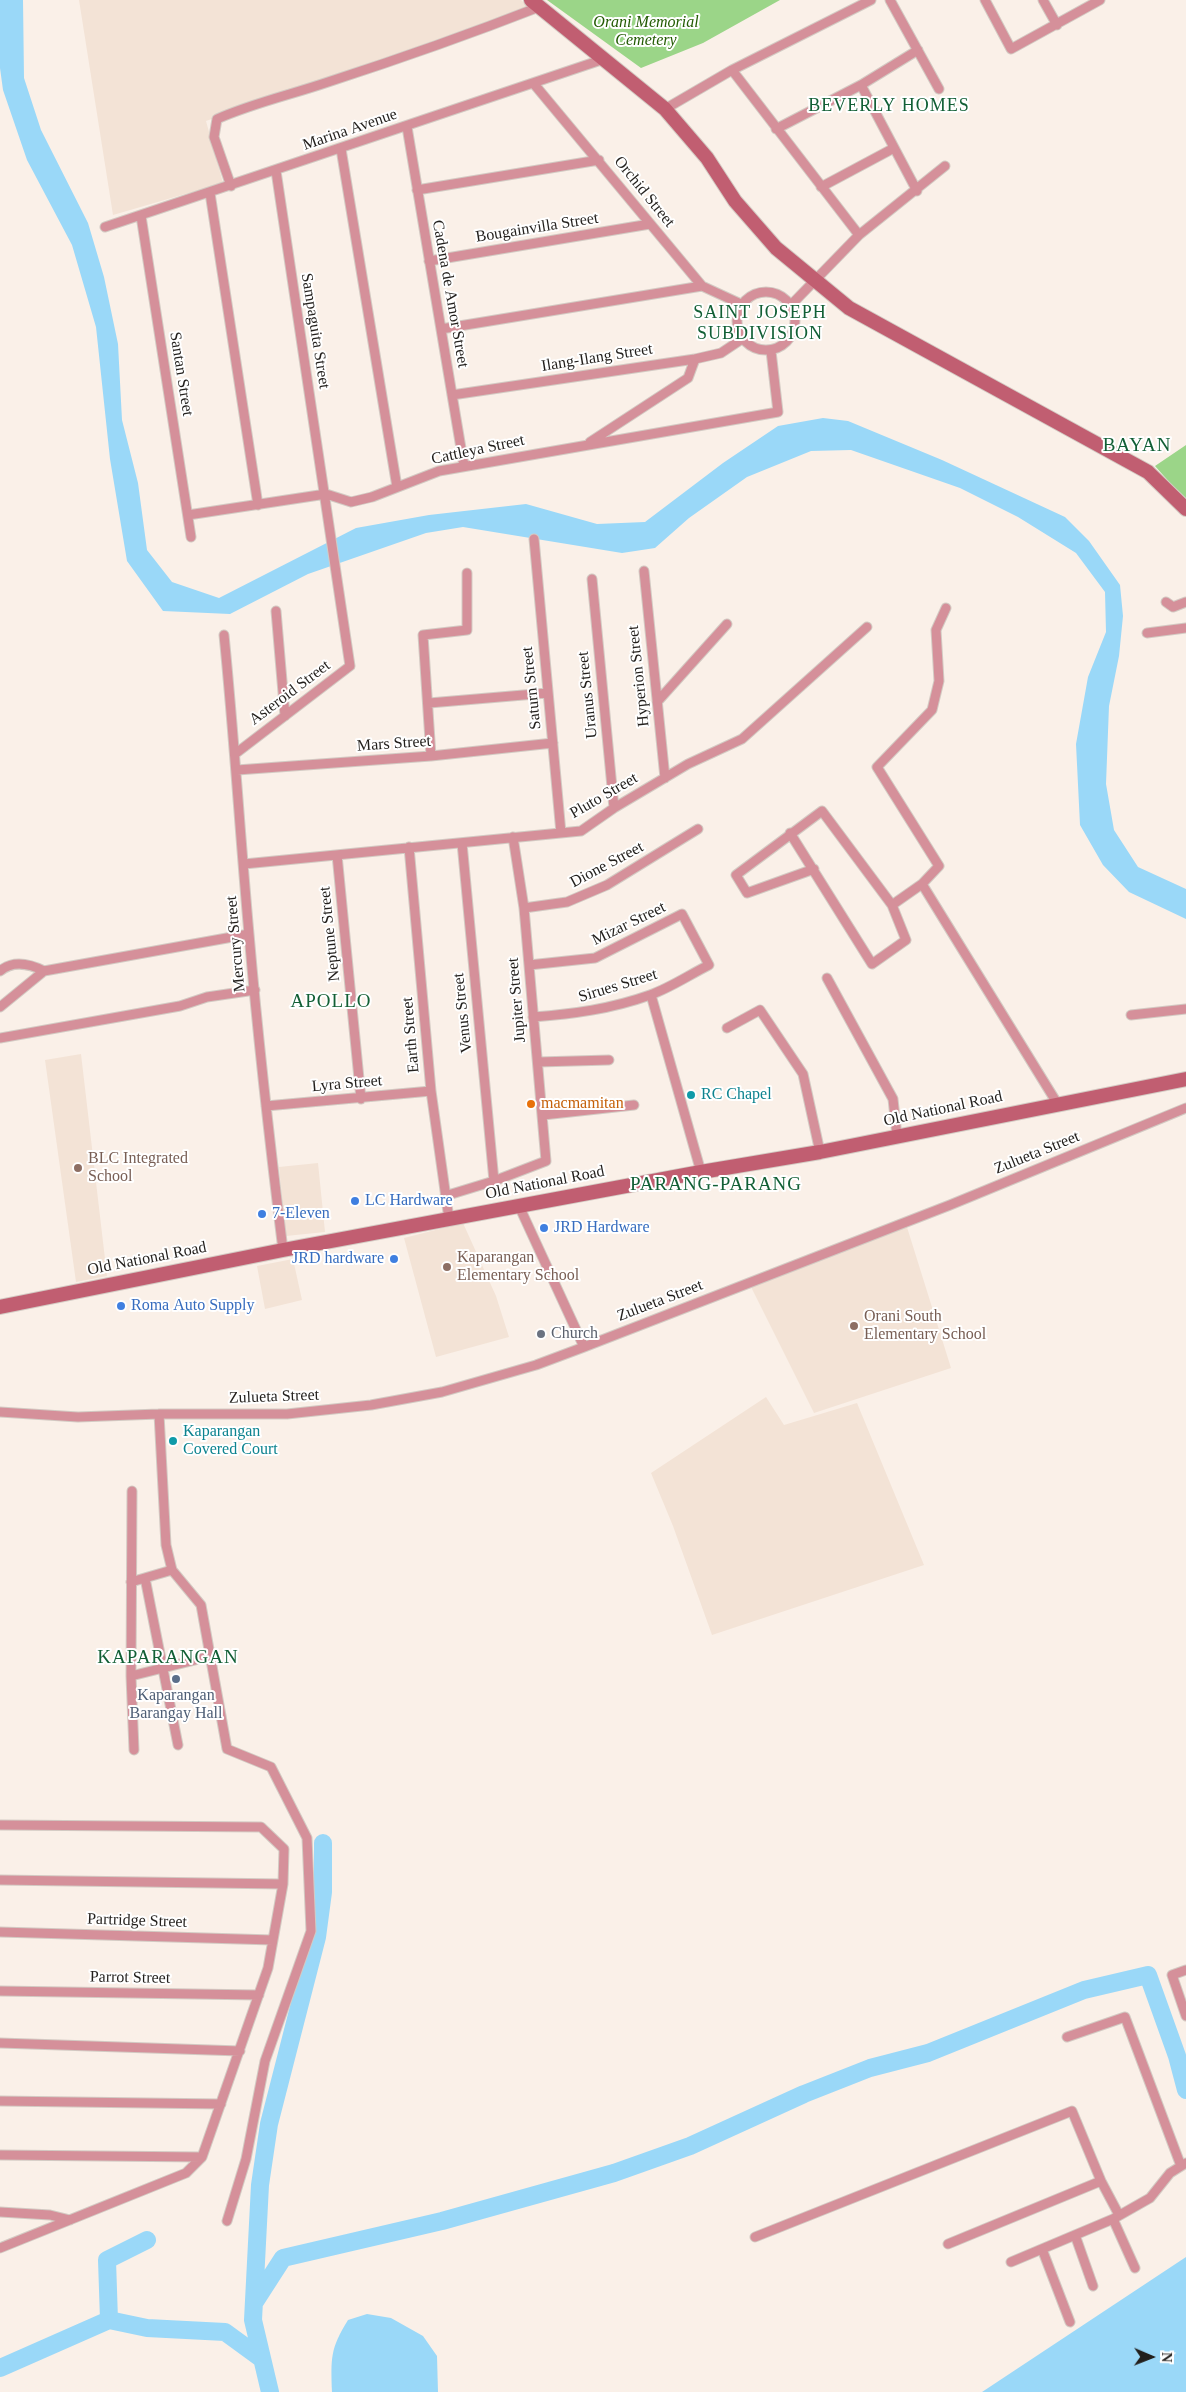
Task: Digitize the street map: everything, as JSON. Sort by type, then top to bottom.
[{"type":"main road","points":[[535,3],[665,110],[706,158],[735,201],[776,248],[849,308],[1148,472],[1186,509]]},
{"type":"main road","name":"Old National Road","points":[[0,1307],[283,1250],[701,1172],[820,1152],[1057,1103],[1186,1079]]},
{"type":"street","points":[[665,110],[732,70],[871,0]]},
{"type":"street","points":[[890,0],[939,89]]},
{"type":"street","points":[[986,0],[1011,49],[1100,0]]},
{"type":"street","points":[[1043,0],[1057,25]]},
{"type":"street","points":[[231,186],[214,137],[217,119],[249,105],[295,93],[368,69],[535,3]]},
{"type":"street","points":[[776,130],[861,85],[918,50]]},
{"type":"street","name":"Marina Avenue","points":[[105,228],[604,59]]},
{"type":"street","points":[[732,70],[858,235]]},
{"type":"street","name":"Orchid Street","points":[[534,84],[702,286],[741,304]]},
{"type":"street","points":[[861,85],[917,191]]},
{"type":"street","name":"Cadena de Amor Street","points":[[407,127],[464,466]]},
{"type":"street","points":[[821,187],[894,148]]},
{"type":"street","points":[[341,149],[397,487]]},
{"type":"street","points":[[418,190],[598,160]]},
{"type":"street","points":[[791,305],[858,235],[917,191],[945,166]]},
{"type":"street","name":"Sampaguita Street","points":[[276,171],[326,494],[339,592]]},
{"type":"street","points":[[210,193],[258,505]]},
{"type":"street","name":"Santan Street","points":[[141,216],[191,537]]},
{"type":"street","name":"Bougainvilla Street","points":[[429,261],[650,224]]},
{"type":"street","points":[[441,329],[702,286]]},
{"type":"street","points":[[768,292],[781,296],[791,305],[796,324],[788,342],[771,351],[755,349],[742,339],[736,320],[741,304],[755,294],[768,292]]},
{"type":"street","name":"Ilang-Ilang Street","points":[[452,395],[694,359],[721,353],[742,339]]},
{"type":"street","name":"Cattleya Street","points":[[188,515],[326,494],[351,502],[372,497],[439,471],[778,412],[771,351]]},
{"type":"street","points":[[586,445],[688,378],[694,359]]},
{"type":"street","name":"Saturn Street","points":[[534,539],[561,833]]},
{"type":"street","name":"Hyperion Street","points":[[644,571],[665,778]]},
{"type":"street","points":[[431,756],[429,703],[423,635],[467,630],[467,573]]},
{"type":"street","name":"Uranus Street","points":[[592,578],[614,808]]},
{"type":"street","name":"Asteroid Street","points":[[236,754],[350,666],[339,592]]},
{"type":"street","points":[[1166,602],[1173,607],[1186,602]]},
{"type":"street","points":[[892,906],[922,884],[939,866],[877,767],[932,710],[939,681],[936,630],[946,608]]},
{"type":"street","points":[[276,611],[285,716]]},
{"type":"street","points":[[657,702],[727,624]]},
{"type":"street","name":"Pluto Street","points":[[244,864],[580,831],[614,808],[688,764],[742,739],[867,627]]},
{"type":"street","points":[[1147,633],[1186,628]]},
{"type":"street","name":"Mercury Street","points":[[224,635],[236,754],[249,934],[283,1250]]},
{"type":"street","points":[[429,703],[547,693]]},
{"type":"street","name":"Mars Street","points":[[237,770],[431,756],[553,743]]},
{"type":"street","points":[[790,833],[814,869],[872,964],[906,940],[892,906],[822,811],[790,833],[736,875],[747,893],[814,869]]},
{"type":"street","name":"Dione Street","points":[[524,908],[567,902],[607,886],[698,830]]},
{"type":"street","name":"Jupiter Street","points":[[494,1181],[546,1161],[524,908],[513,837]]},
{"type":"street","name":"Venus Street","points":[[462,842],[494,1181]]},
{"type":"street","name":"Earth Street","points":[[409,847],[431,1091],[449,1219]]},
{"type":"street","name":"Neptune Street","points":[[337,855],[361,1099]]},
{"type":"street","points":[[922,884],[1057,1103]]},
{"type":"street","name":"Mizar Street","points":[[529,965],[595,958],[682,914]]},
{"type":"street","name":"Sirues Street","points":[[533,1017],[580,1014],[651,995],[708,965],[682,914]]},
{"type":"street","points":[[0,1007],[44,971],[249,934]]},
{"type":"street","points":[[0,970],[7,965],[30,964],[44,971]]},
{"type":"street","points":[[827,978],[893,1099],[897,1136]]},
{"type":"street","points":[[0,1038],[180,1006],[207,998],[255,990]]},
{"type":"street","points":[[651,995],[701,1172]]},
{"type":"street","points":[[727,1028],[760,1010],[803,1074],[820,1152]]},
{"type":"street","points":[[1131,1015],[1186,1010]]},
{"type":"street","points":[[538,1062],[609,1060]]},
{"type":"street","name":"Lyra Street","points":[[266,1106],[361,1099],[431,1091]]},
{"type":"street","points":[[543,1115],[634,1105]]},
{"type":"street","name":"Zulueta Street","points":[[0,1412],[78,1417],[159,1414],[287,1414],[371,1404],[442,1392],[536,1365],[584,1347],[950,1205],[1186,1108]]},
{"type":"street","points":[[445,1196],[494,1181]]},
{"type":"street","points":[[519,1206],[584,1347]]},
{"type":"street","points":[[159,1414],[166,1545],[172,1570],[201,1605],[227,1749],[271,1767],[307,1838],[311,1931],[265,2061],[246,2159],[227,2221]]},
{"type":"street","points":[[132,1491],[131,1676],[134,1750]]},
{"type":"street","points":[[131,1582],[172,1570]]},
{"type":"street","points":[[145,1578],[178,1745]]},
{"type":"street","points":[[131,1676],[211,1656]]},
{"type":"street","points":[[0,1825],[261,1827],[284,1849],[283,1884],[268,1968],[202,2158],[186,2173],[0,2248]]},
{"type":"street","points":[[0,1880],[283,1884]]},
{"type":"street","name":"Partridge Street","points":[[0,1932],[273,1940]]},
{"type":"street","points":[[1186,1970],[1172,1975],[1186,2015]]},
{"type":"street","name":"Parrot Street","points":[[0,1991],[259,1995]]},
{"type":"street","points":[[1011,2262],[1116,2217],[1150,2198],[1170,2173],[1183,2165],[1125,2017],[1067,2037]]},
{"type":"street","points":[[0,2043],[240,2050]]},
{"type":"street","points":[[0,2102],[221,2104]]},
{"type":"street","points":[[755,2237],[1072,2111],[1135,2268]]},
{"type":"street","points":[[0,2155],[202,2158]]},
{"type":"street","points":[[948,2244],[1101,2181]]},
{"type":"street","points":[[0,2212],[50,2215],[70,2220]]},
{"type":"street","points":[[1075,2235],[1093,2286]]},
{"type":"street","points":[[1042,2249],[1070,2322]]},
{"type":"shaded area","points":[[79,0],[521,0],[529,7],[206,121],[223,183],[113,215]]},
{"type":"shaded area","name":"BLC Integrated School","points":[[81,1054],[107,1276],[76,1282],[45,1060]]},
{"type":"shaded area","points":[[318,1163],[325,1232],[286,1236],[279,1167]]},
{"type":"shaded area","name":"Kaparangan Elementary School","points":[[463,1223],[496,1296],[509,1337],[436,1357],[404,1238]]},
{"type":"shaded area","name":"Orani South Elementary School","points":[[906,1224],[951,1368],[814,1413],[750,1285]]},
{"type":"shaded area","points":[[293,1259],[302,1300],[265,1309],[257,1266]]},
{"type":"shaded area","points":[[766,1397],[784,1425],[857,1403],[924,1565],[712,1635],[673,1526],[651,1473]]},
{"type":"green space","name":"Orani Memorial Cemetery","points":[[547,0],[780,0],[703,43],[641,68]]},
{"type":"green space","points":[[1186,445],[1186,501],[1155,466]]},
{"type":"water","points":[[0,0],[23,0],[24,78],[41,130],[88,223],[104,277],[118,344],[122,420],[138,483],[147,550],[172,582],[219,598],[356,528],[429,515],[526,504],[597,524],[645,522],[723,463],[778,426],[823,418],[848,421],[942,460],[1065,517],[1089,541],[1120,585],[1123,616],[1119,656],[1109,706],[1106,784],[1114,830],[1138,867],[1186,889],[1186,919],[1129,892],[1103,865],[1080,825],[1076,744],[1088,677],[1106,632],[1105,592],[1076,553],[1018,517],[960,488],[851,450],[811,451],[747,477],[689,518],[655,548],[622,553],[463,527],[426,533],[308,574],[230,614],[163,611],[127,561],[110,459],[96,327],[72,245],[27,160],[3,90],[0,68]]},
{"type":"water","points":[[1186,2257],[1186,2392],[982,2392]]},
{"type":"water","points":[[367,2314],[391,2318],[423,2336],[437,2356],[438,2392],[332,2392],[332,2362],[338,2339],[348,2320]]},
{"type":"waterway","points":[[270,2392],[253,2320],[260,2185],[269,2124],[317,1937],[323,1892],[323,1843]]},
{"type":"waterway","points":[[254,2303],[283,2258],[442,2221],[614,2173],[690,2146],[804,2094],[870,2068],[928,2053],[1084,1990],[1148,1975],[1177,2056],[1186,2090]]},
{"type":"waterway","points":[[147,2240],[107,2260],[109,2320],[147,2328],[225,2332],[262,2359]]},
{"type":"waterway","points":[[0,2368],[109,2320]]},
{"type":"place","name":"RC Chapel","points":[[691,1095]]},
{"type":"place","name":"macmamitan","points":[[531,1104]]},
{"type":"place","name":"BLC Integrated School","points":[[78,1168]]},
{"type":"place","name":"LC Hardware","points":[[355,1201]]},
{"type":"place","name":"7-Eleven","points":[[262,1214]]},
{"type":"place","name":"JRD Hardware","points":[[544,1228]]},
{"type":"place","name":"JRD hardware","points":[[394,1259]]},
{"type":"place","name":"Kaparangan Elementary School","points":[[447,1267]]},
{"type":"place","name":"Roma Auto Supply","points":[[121,1306]]},
{"type":"place","name":"Orani South Elementary School","points":[[854,1326]]},
{"type":"place","name":"Church","points":[[541,1334]]},
{"type":"place","name":"Kaparangan Covered Court","points":[[173,1441]]},
{"type":"place","name":"Kaparangan Barangay Hall","points":[[176,1679]]},
{"type":"district","name":"BEVERLY HOMES","points":[[889,106]]},
{"type":"district","name":"SAINT JOSEPH SUBDIVISION","points":[[760,323]]},
{"type":"district","name":"BAYAN","points":[[1137,446]]},
{"type":"district","name":"APOLLO","points":[[331,1002]]},
{"type":"district","name":"PARANG-PARANG","points":[[716,1185]]},
{"type":"district","name":"KAPARANGAN","points":[[168,1658]]}]
